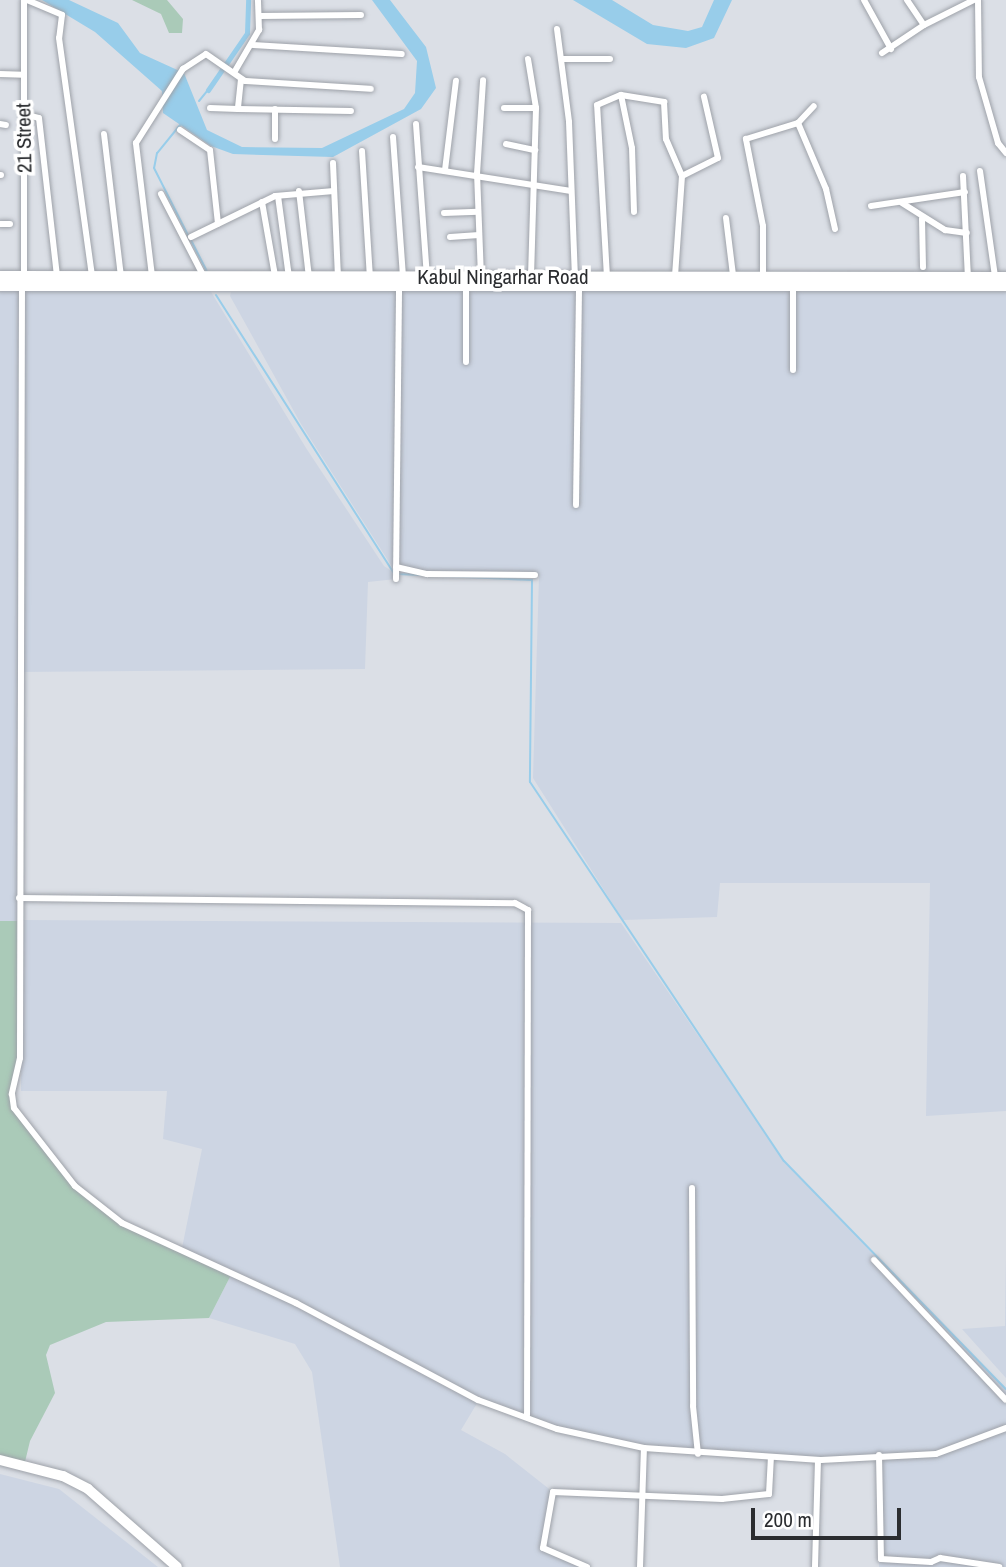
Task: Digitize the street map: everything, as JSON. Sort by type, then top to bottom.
[{"type":"highway","name":"Kabul Ningarhar Road","points":[[0,276],[23,279],[400,280],[427,277],[531,277],[577,281],[607,277],[733,275],[793,281],[1006,286]]},
{"type":"highway","name":"Kabul Ningarhar Road","points":[[0,286],[23,279],[121,276],[370,277],[466,286],[577,281],[1000,278]]},
{"type":"highway","points":[[0,1460],[63,1476],[88,1489],[177,1567]]},
{"type":"street","name":"21 Street","points":[[26,0],[23,75],[20,1058],[13,1076],[14,1108],[75,1186],[122,1223],[296,1303],[478,1400],[527,1415],[556,1429],[644,1448],[698,1454],[818,1460],[936,1454],[1006,1428]]},
{"type":"street","points":[[26,0],[62,15],[60,48],[93,278]]},
{"type":"street","points":[[230,67],[253,45],[259,16],[258,0]]},
{"type":"street","points":[[864,0],[891,49]]},
{"type":"street","points":[[907,0],[924,25]]},
{"type":"street","points":[[882,53],[924,25],[976,0],[979,77],[998,143],[1006,153]]},
{"type":"street","points":[[259,16],[360,15]]},
{"type":"street","points":[[557,29],[562,59],[577,281],[576,505]]},
{"type":"street","points":[[253,45],[402,54]]},
{"type":"street","points":[[152,277],[135,149],[162,97],[183,69],[206,54],[230,67],[241,79],[371,89]]},
{"type":"street","points":[[528,59],[536,108],[531,277]]},
{"type":"street","points":[[562,59],[610,59]]},
{"type":"street","points":[[0,74],[23,75]]},
{"type":"street","points":[[238,109],[241,79]]},
{"type":"street","points":[[481,277],[477,174],[483,80]]},
{"type":"street","points":[[445,170],[456,81]]},
{"type":"street","points":[[621,95],[632,148],[634,212]]},
{"type":"street","points":[[607,277],[597,105],[621,95],[664,102],[666,139],[682,176],[675,276]]},
{"type":"street","points":[[682,176],[718,158],[704,97]]},
{"type":"street","points":[[763,276],[763,226],[746,139],[798,123],[814,106]]},
{"type":"street","points":[[210,108],[351,111]]},
{"type":"street","points":[[504,108],[536,108]]},
{"type":"street","points":[[275,109],[275,139]]},
{"type":"street","points":[[23,114],[39,118],[58,278]]},
{"type":"street","points":[[798,123],[826,189],[835,229]]},
{"type":"street","points":[[416,124],[427,277]]},
{"type":"street","points":[[180,130],[210,150],[218,224]]},
{"type":"street","points":[[104,134],[121,276]]},
{"type":"street","points":[[393,137],[400,280],[396,579]]},
{"type":"street","points":[[998,143],[1006,139]]},
{"type":"street","points":[[506,144],[535,149]]},
{"type":"street","points":[[362,150],[370,277]]},
{"type":"street","points":[[332,163],[338,277]]},
{"type":"street","points":[[418,167],[477,174],[571,191]]},
{"type":"street","points":[[980,171],[1000,278]]},
{"type":"street","points":[[963,176],[968,277]]},
{"type":"street","points":[[191,237],[278,196],[299,191],[334,191]]},
{"type":"street","points":[[299,191],[309,277]]},
{"type":"street","points":[[871,206],[965,192]]},
{"type":"street","points":[[161,194],[204,277]]},
{"type":"street","points":[[278,196],[289,277]]},
{"type":"street","points":[[262,202],[275,276]]},
{"type":"street","points":[[902,202],[922,219],[967,233]]},
{"type":"street","points":[[444,213],[478,212]]},
{"type":"street","points":[[726,218],[733,275]]},
{"type":"street","points":[[922,219],[923,267]]},
{"type":"street","points":[[0,224],[10,224]]},
{"type":"street","points":[[450,237],[479,235]]},
{"type":"street","points":[[793,281],[793,370]]},
{"type":"street","points":[[466,286],[466,362]]},
{"type":"street","points":[[396,567],[427,575],[535,575]]},
{"type":"street","points":[[19,898],[515,903],[528,910],[527,1415]]},
{"type":"street","points":[[692,1188],[693,1406],[698,1454]]},
{"type":"street","points":[[873,1260],[1006,1400]]},
{"type":"street","points":[[640,1567],[644,1448]]},
{"type":"street","points":[[879,1455],[881,1559],[931,1562],[940,1558],[999,1567]]},
{"type":"street","points":[[587,1567],[543,1548],[553,1492],[644,1498],[769,1494],[771,1458]]},
{"type":"street","points":[[815,1567],[818,1460]]},
{"type":"shaded area","points":[[0,286],[208,287],[306,448],[384,566],[396,574],[396,579],[368,582],[365,669],[18,672],[20,920],[621,923],[784,1161],[1006,1389],[1006,1567],[879,1567],[879,1456],[821,1460],[644,1448],[557,1429],[479,1400],[461,1430],[505,1454],[553,1492],[543,1548],[587,1567],[340,1567],[312,1372],[295,1344],[209,1318],[231,1275],[182,1248],[202,1149],[163,1139],[167,1091],[21,1091],[20,921],[0,921]]},
{"type":"shaded area","points":[[231,292],[1006,292],[1006,1111],[926,1116],[930,883],[720,883],[717,917],[623,920],[533,778],[539,576],[396,573],[301,424],[230,296]]},
{"type":"shaded area","points":[[1006,1258],[1006,1378],[962,1329],[1005,1326]]},
{"type":"shaded area","points":[[0,1474],[59,1489],[158,1567],[0,1567]]},
{"type":"green space","points":[[132,0],[167,0],[183,19],[182,33],[169,33],[161,14]]},
{"type":"green space","points":[[0,921],[20,921],[20,1057],[14,1076],[14,1108],[75,1186],[122,1223],[231,1275],[209,1318],[106,1322],[50,1345],[46,1355],[55,1393],[30,1441],[24,1466],[0,1460]]},
{"type":"water","points":[[42,0],[69,0],[118,23],[140,53],[184,73],[207,130],[242,147],[322,148],[404,109],[415,93],[417,61],[372,0],[390,0],[426,47],[436,88],[421,109],[333,157],[233,154],[211,146],[163,113],[162,91],[95,32]]},
{"type":"water","points":[[573,0],[612,0],[653,25],[688,31],[702,27],[714,0],[732,0],[714,38],[686,48],[647,44]]},
{"type":"waterway","points":[[208,90],[247,33],[248,0]]},
{"type":"waterway","points":[[199,101],[208,90]]},
{"type":"waterway","points":[[180,125],[157,153],[154,168],[188,235]]},
{"type":"waterway","points":[[191,240],[206,270]]},
{"type":"waterway","points":[[216,295],[393,572]]},
{"type":"waterway","points":[[398,574],[532,580],[530,782],[784,1161],[1006,1389]]}]
